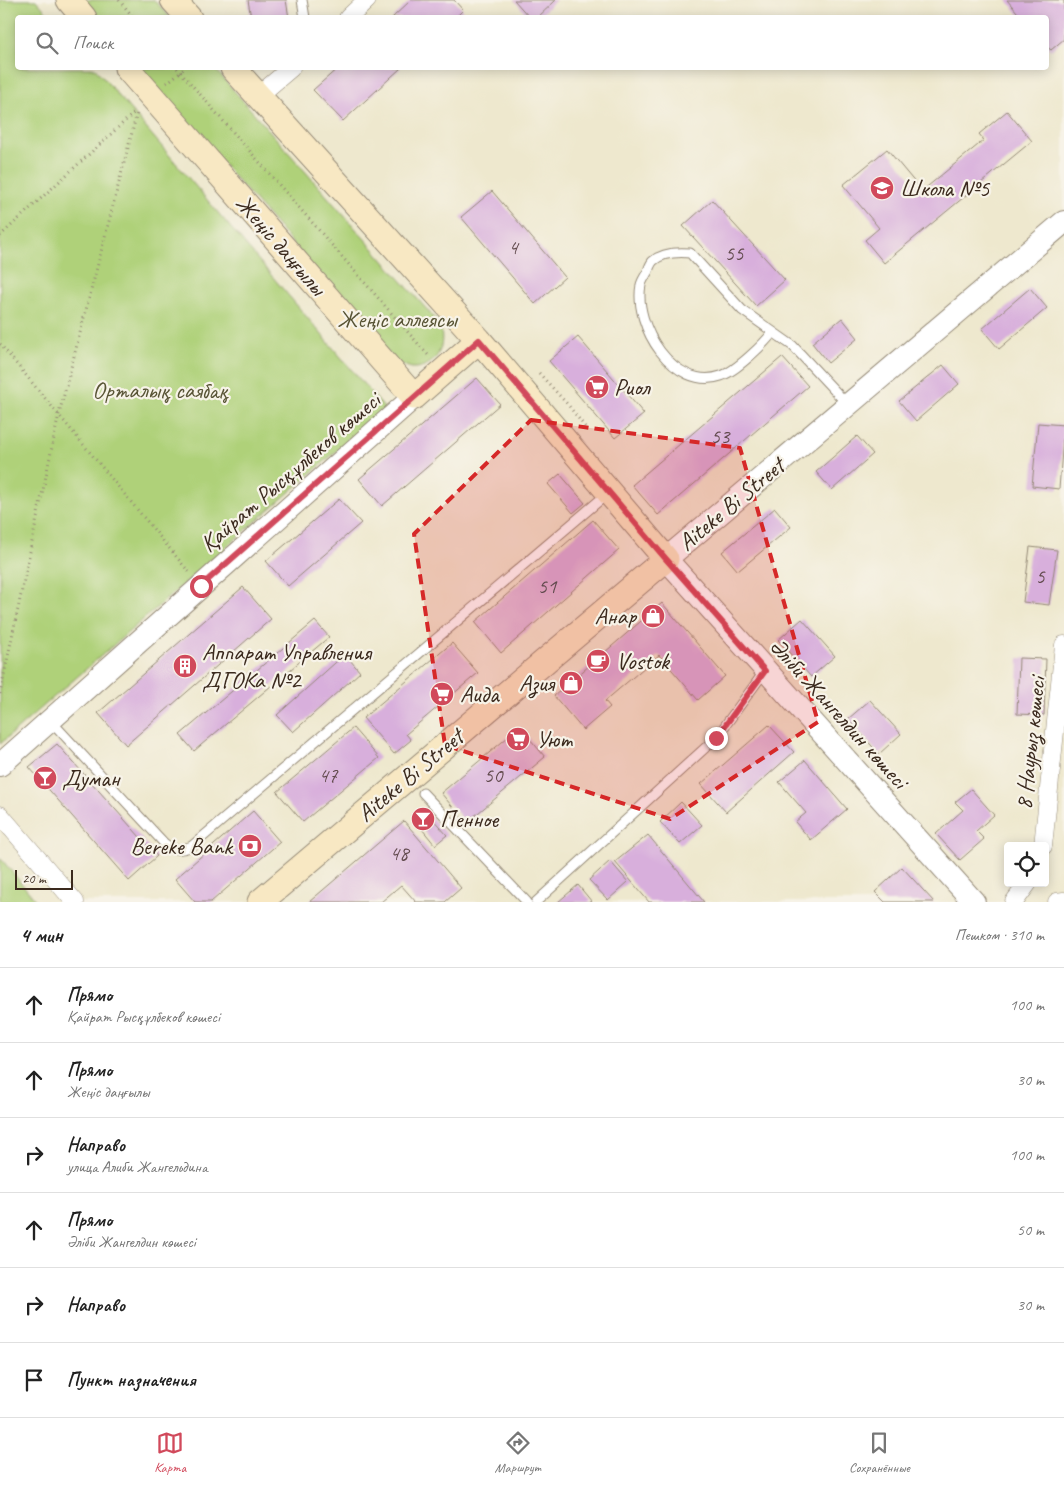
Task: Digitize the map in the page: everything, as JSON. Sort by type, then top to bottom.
[{"type":"main road","points":[[69,0],[82,15]]},
{"type":"main road","points":[[173,0],[186,15]]},
{"type":"main road","name":"Жеңіс даңғылы","points":[[129,70],[414,398]]},
{"type":"main road","points":[[235,70],[479,340],[666,559]]},
{"type":"main road","points":[[414,398],[479,340]]},
{"type":"main road","name":"Aiteke Bi Street","points":[[260,902],[666,559]]},
{"type":"street","points":[[351,15],[367,0]]},
{"type":"street","points":[[258,96],[290,70]]},
{"type":"street","name":"Aiteke Bi Street","points":[[666,559],[1064,222]]},
{"type":"street","name":"Қайрат Рысқұлбеков көшесі","points":[[0,765],[414,398]]},
{"type":"street","name":"Әліби Жангелдин көшесі","points":[[666,559],[974,902]]},
{"type":"street","name":"8 Наурыз көшесі","points":[[1043,842],[1064,645]]},
{"type":"street","points":[[0,815],[75,902]]},
{"type":"street","points":[[1014,902],[1025,887]]},
{"type":"street","points":[[1057,902],[1064,901]]},
{"type":"lane","points":[[302,0],[304,15]]},
{"type":"lane","points":[[773,332],[761,347],[722,376],[698,378],[676,369],[655,346],[642,311],[641,284],[653,261],[672,252],[690,253],[742,310],[793,346],[848,405]]},
{"type":"lane","points":[[50,720],[164,843],[172,850],[181,850],[192,846],[609,492]]},
{"type":"lane","points":[[536,902],[716,738],[765,671]]},
{"type":"lane","points":[[423,793],[527,902]]},
{"type":"path","points":[[118,0],[131,15]]},
{"type":"path","points":[[167,84],[181,71],[443,372]]},
{"type":"path","points":[[0,236],[142,106]]},
{"type":"path","points":[[0,694],[59,414],[138,110]]},
{"type":"path","points":[[0,344],[201,586]]},
{"type":"highlighted area","points":[[531,420],[740,448],[818,722],[670,819],[445,745],[414,534]]},
{"type":"green space","name":"Орталық саябақ","points":[[0,0],[36,0],[49,15],[15,15],[15,70],[97,70],[385,409],[0,744]]},
{"type":"green space","points":[[80,0],[154,0],[168,15],[94,15]]},
{"type":"green space","name":"Жеңіс аллеясы","points":[[141,70],[216,70],[437,321],[442,337],[439,352],[434,359],[429,364],[412,368],[397,363]]},
{"type":"green space","points":[[0,859],[2,860],[37,902],[0,902]]},
{"type":"building","points":[[248,0],[286,0],[288,15],[250,15]]},
{"type":"building","points":[[411,0],[454,0],[463,10],[458,15],[395,15]]},
{"type":"building","points":[[514,0],[556,0],[540,15],[527,15]]},
{"type":"building","points":[[1007,0],[1064,0],[1064,39],[1051,50],[1049,48],[1049,15],[1020,15]]},
{"type":"building","points":[[336,70],[399,70],[343,121],[313,90]]},
{"type":"building","name":"Школа №5","points":[[1007,111],[1032,141],[884,263],[865,240],[879,228],[843,185],[887,149],[922,191],[984,140],[979,134]]},
{"type":"building","points":[[492,191],[565,277],[535,304],[461,217]]},
{"type":"building","points":[[712,200],[785,280],[756,306],[683,226]]},
{"type":"building","points":[[1030,288],[1047,308],[999,349],[982,329]]},
{"type":"building","points":[[842,318],[858,338],[828,363],[812,343]]},
{"type":"building","name":"Риол","points":[[578,337],[644,414],[615,438],[549,361]]},
{"type":"building","points":[[782,357],[808,386],[658,515],[632,485]]},
{"type":"building","points":[[943,365],[959,384],[916,421],[899,401]]},
{"type":"building","points":[[477,378],[500,404],[382,506],[359,479]]},
{"type":"building","points":[[1038,423],[1064,425],[1059,489],[1032,486]]},
{"type":"building","points":[[857,436],[873,454],[832,490],[816,472]]},
{"type":"building","points":[[560,474],[585,503],[573,513],[548,484]]},
{"type":"building","points":[[339,499],[361,523],[288,586],[266,561]]},
{"type":"building","points":[[775,508],[791,527],[738,571],[722,552]]},
{"type":"building","points":[[593,520],[619,550],[501,653],[475,622]]},
{"type":"building","points":[[1030,547],[1057,550],[1049,605],[1023,602]]},
{"type":"building","name":"Аппарат Управления ДГОКа №2","points":[[243,587],[271,619],[126,745],[98,713]]},
{"type":"building","points":[[662,603],[725,676],[698,700],[659,655],[605,701],[610,707],[583,730],[554,696]]},
{"type":"building","points":[[802,619],[835,656],[811,677],[778,640]]},
{"type":"building","points":[[315,621],[329,637],[194,751],[180,735]]},
{"type":"building","points":[[452,643],[478,673],[406,734],[411,740],[394,754],[363,718]]},
{"type":"building","points":[[345,654],[360,672],[293,732],[277,715]]},
{"type":"building","points":[[1019,658],[1046,659],[1044,715],[1017,714]]},
{"type":"building","points":[[870,700],[901,734],[879,754],[848,719]]},
{"type":"building","points":[[769,725],[794,752],[726,812],[701,784]]},
{"type":"building","points":[[520,727],[545,757],[466,823],[441,793]]},
{"type":"building","points":[[353,728],[379,758],[303,822],[277,792]]},
{"type":"building","points":[[57,744],[157,856],[129,881],[29,767]]},
{"type":"building","points":[[805,760],[847,809],[811,840],[795,822],[806,813],[779,782]]},
{"type":"building","points":[[971,789],[994,815],[976,831],[984,839],[960,860],[936,834],[963,810],[955,802]]},
{"type":"building","points":[[681,802],[702,825],[680,844],[660,822]]},
{"type":"building","points":[[424,809],[447,835],[435,845],[413,818]]},
{"type":"building","points":[[253,811],[280,842],[211,902],[195,902],[175,879]]},
{"type":"building","points":[[404,821],[461,888],[445,902],[416,902],[401,885],[381,902],[309,902]]},
{"type":"building","points":[[648,835],[704,902],[649,902],[615,862]]},
{"type":"building","points":[[610,861],[628,882],[608,900],[589,880]]},
{"type":"building","points":[[902,867],[934,902],[885,902],[875,892]]},
{"type":"building","points":[[578,885],[592,902],[558,902]]},
{"type":"place","name":"Школа №5","points":[[882,188]]},
{"type":"place","name":"Риол","points":[[597,387]]},
{"type":"place","name":"Анар","points":[[653,616]]},
{"type":"place","name":"Vostok","points":[[598,661]]},
{"type":"place","name":"Аппарат Управления ДГОКа №2","points":[[185,666]]},
{"type":"place","name":"Азия","points":[[571,683]]},
{"type":"place","name":"Аида","points":[[442,694]]},
{"type":"place","name":"Уют","points":[[518,739]]},
{"type":"place","name":"Думан","points":[[45,778]]},
{"type":"place","name":"Пенное","points":[[423,819]]},
{"type":"place","name":"Bereke Bank","points":[[250,846]]},
{"type":"route","points":[[201,586],[479,340],[666,559],[765,671],[716,738]]}]
